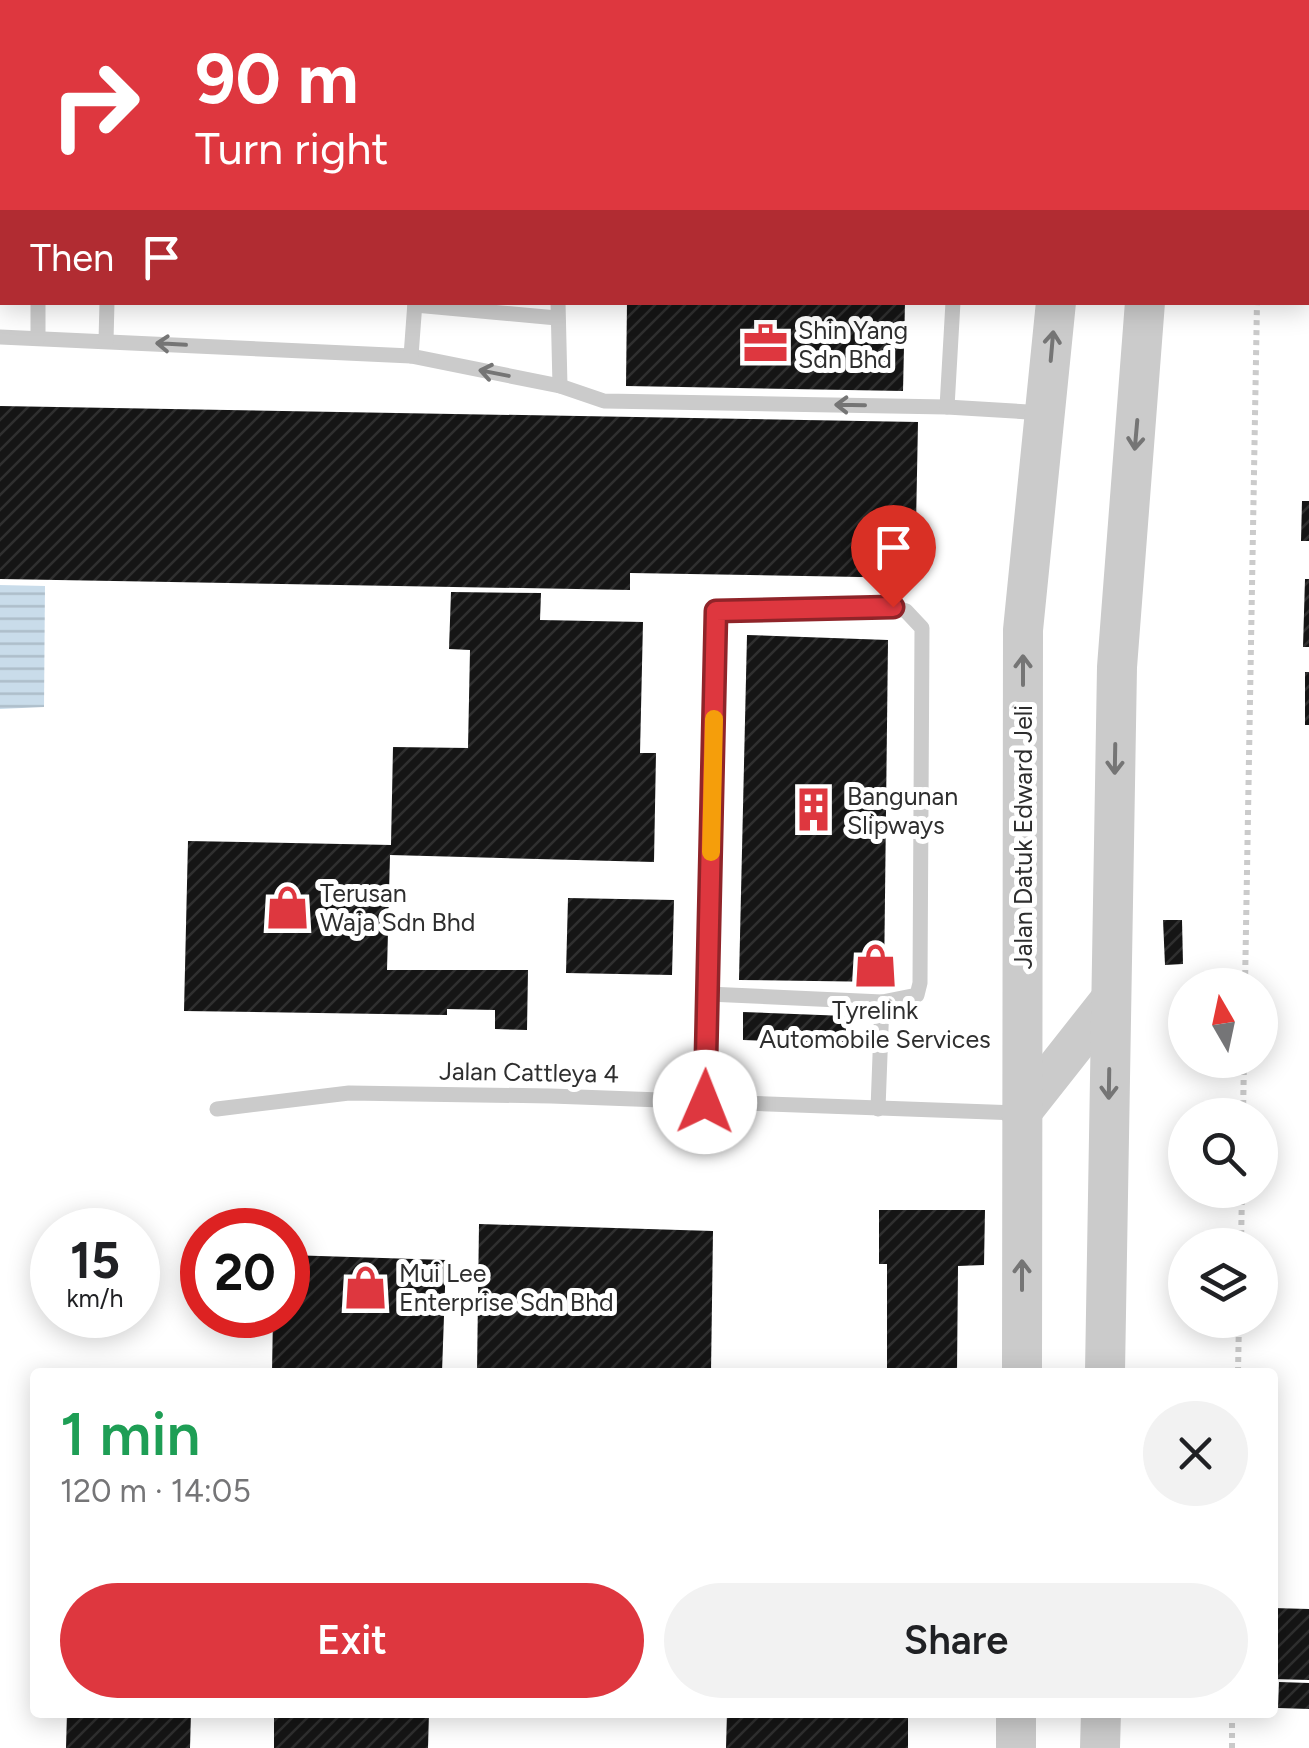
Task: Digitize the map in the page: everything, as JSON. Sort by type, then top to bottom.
[{"type":"street","name":"Jalan Datuk Edward Jeli","points":[[1022,1368],[1024,630],[1056,305]]},
{"type":"street","points":[[1105,1368],[1116,667],[1147,310]]},
{"type":"street","points":[[1021,1113],[1110,1000]]},
{"type":"street","points":[[1016,1718],[1016,1748]]},
{"type":"street","points":[[1100,1748],[1101,1718]]},
{"type":"lane","points":[[38,305],[38,338]]},
{"type":"lane","points":[[106,341],[107,305]]},
{"type":"lane","points":[[411,356],[415,305]]},
{"type":"lane","points":[[439,305],[557,310],[560,386]]},
{"type":"lane","points":[[947,406],[953,305]]},
{"type":"lane","points":[[0,337],[411,356],[560,386],[604,401],[947,406],[1046,413]]},
{"type":"lane","points":[[705,1102],[716,611],[893,607],[906,611],[922,628],[917,995],[882,1002],[708,994]]},
{"type":"lane","points":[[878,1109],[882,1002]]},
{"type":"lane","name":"Jalan Cattleya 4","points":[[217,1108],[349,1093],[551,1096],[1021,1113]]},
{"type":"path","points":[[1245,968],[1258,305]]},
{"type":"path","points":[[1238,1368],[1239,1338]]},
{"type":"path","points":[[1232,1718],[1232,1748]]},
{"type":"water","points":[[0,585],[45,586],[44,707],[0,709]]},
{"type":"building","name":"Shin Yang Sdn Bhd","points":[[627,305],[905,305],[903,391],[626,386]]},
{"type":"building","points":[[0,406],[918,422],[915,578],[630,573],[630,590],[0,579]]},
{"type":"building","points":[[1302,501],[1309,501],[1309,541],[1301,541]]},
{"type":"building","points":[[1305,579],[1309,579],[1309,647],[1303,647]]},
{"type":"building","points":[[451,592],[541,593],[540,620],[643,622],[640,753],[656,753],[654,862],[390,855],[387,970],[528,970],[527,1030],[495,1029],[495,1010],[447,1009],[447,1015],[184,1011],[188,841],[391,845],[393,747],[468,748],[470,650],[449,649]]},
{"type":"building","name":"Bangunan Slipways","points":[[747,635],[888,640],[884,982],[739,980]]},
{"type":"building","points":[[1305,672],[1309,672],[1309,725],[1305,725]]},
{"type":"building","points":[[568,898],[674,900],[672,975],[566,973]]},
{"type":"building","points":[[1163,920],[1182,920],[1183,964],[1165,965]]},
{"type":"building","points":[[743,1012],[846,1016],[846,1044],[743,1040]]},
{"type":"building","points":[[879,1210],[985,1210],[984,1265],[958,1266],[957,1368],[887,1368],[887,1264],[879,1264]]},
{"type":"building","points":[[479,1224],[713,1231],[711,1368],[477,1368]]},
{"type":"building","name":"Mui Lee Enterprise Sdn Bhd","points":[[310,1256],[446,1260],[442,1368],[272,1368],[273,1338],[310,1338]]},
{"type":"building","points":[[1278,1608],[1309,1609],[1309,1680],[1278,1679]]},
{"type":"building","points":[[1279,1682],[1309,1683],[1309,1709],[1278,1708]]},
{"type":"building","points":[[67,1718],[191,1718],[190,1748],[66,1748]]},
{"type":"building","points":[[274,1718],[429,1718],[428,1748],[274,1748]]},
{"type":"building","points":[[727,1718],[908,1718],[908,1748],[726,1748]]},
{"type":"slow traffic","points":[[711,852],[714,719]]},
{"type":"place","name":"Shin Yang Sdn Bhd","points":[[765,344]]},
{"type":"place","name":"Bangunan Slipways","points":[[814,810]]},
{"type":"place","name":"Terusan Waja Sdn Bhd","points":[[287,907]]},
{"type":"place","name":"Tyrelink Automobile Services","points":[[875,966]]},
{"type":"place","name":"Mui Lee Enterprise Sdn Bhd","points":[[366,1287]]},
{"type":"route","points":[[705,1102],[716,611],[893,607]]}]
